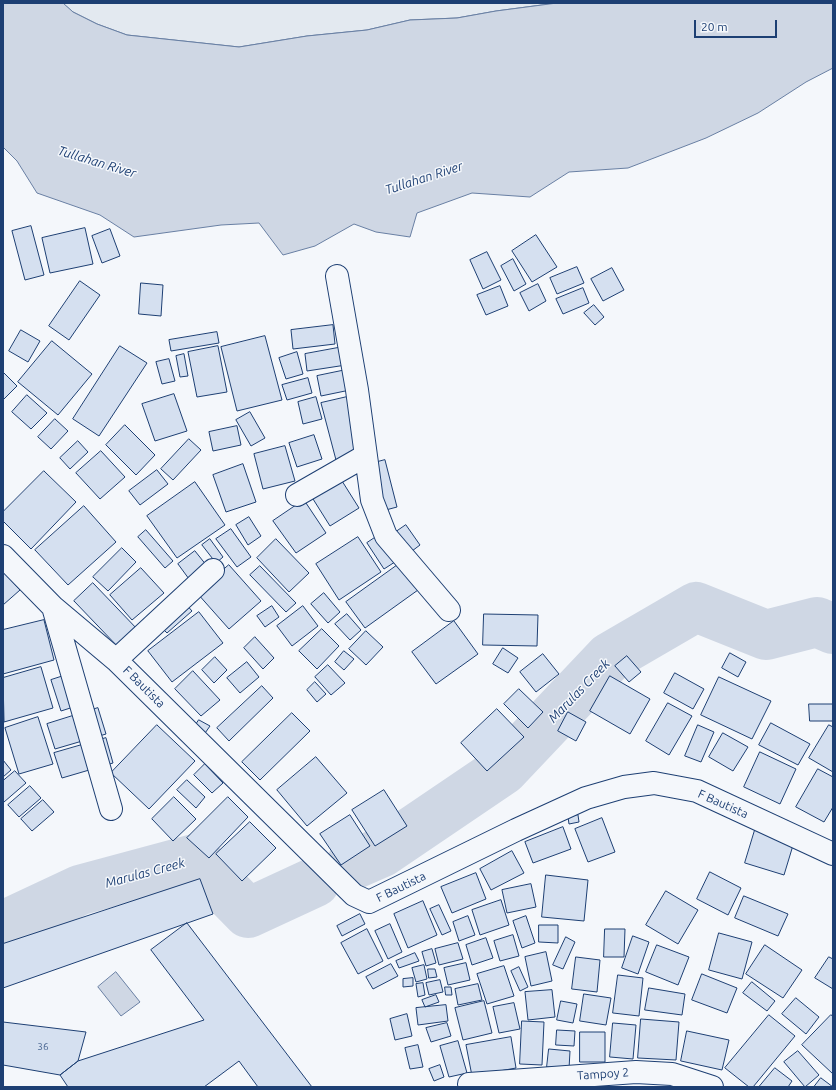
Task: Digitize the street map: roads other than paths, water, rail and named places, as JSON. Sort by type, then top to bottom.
[{"type":"street","points":[[337,276],[357,390],[372,500],[386,536],[450,610]]},
{"type":"street","points":[[297,495],[365,456]]},
{"type":"street","name":"F Bautista","points":[[3,556],[53,607],[116,660],[354,894],[369,902],[516,830],[586,798],[624,787],[654,783],[697,791],[830,845]]},
{"type":"street","points":[[116,660],[212,570]]},
{"type":"street","points":[[53,607],[111,809]]},
{"type":"street","name":"Tampoy 2","points":[[469,1084],[636,1072],[672,1074],[712,1087]]},
{"type":"water","name":"Tullahan River","points":[[3,3],[63,3],[73,12],[97,24],[127,35],[239,47],[307,36],[367,30],[410,20],[457,18],[557,3],[833,3],[833,68],[806,82],[758,113],[706,138],[628,168],[569,172],[530,197],[472,193],[417,213],[410,237],[376,232],[354,224],[315,246],[283,255],[259,223],[221,225],[134,237],[100,215],[37,193],[17,161],[3,147]]},
{"type":"water","points":[[116,972],[140,1002],[121,1016],[98,987]]},
{"type":"waterway","name":"Marulas Creek","points":[[350,866],[382,852],[503,770],[610,657],[696,607],[766,635],[817,622],[833,629]]},
{"type":"waterway","name":"Marulas Creek","points":[[3,926],[80,890],[195,859],[248,913],[315,882]]}]
